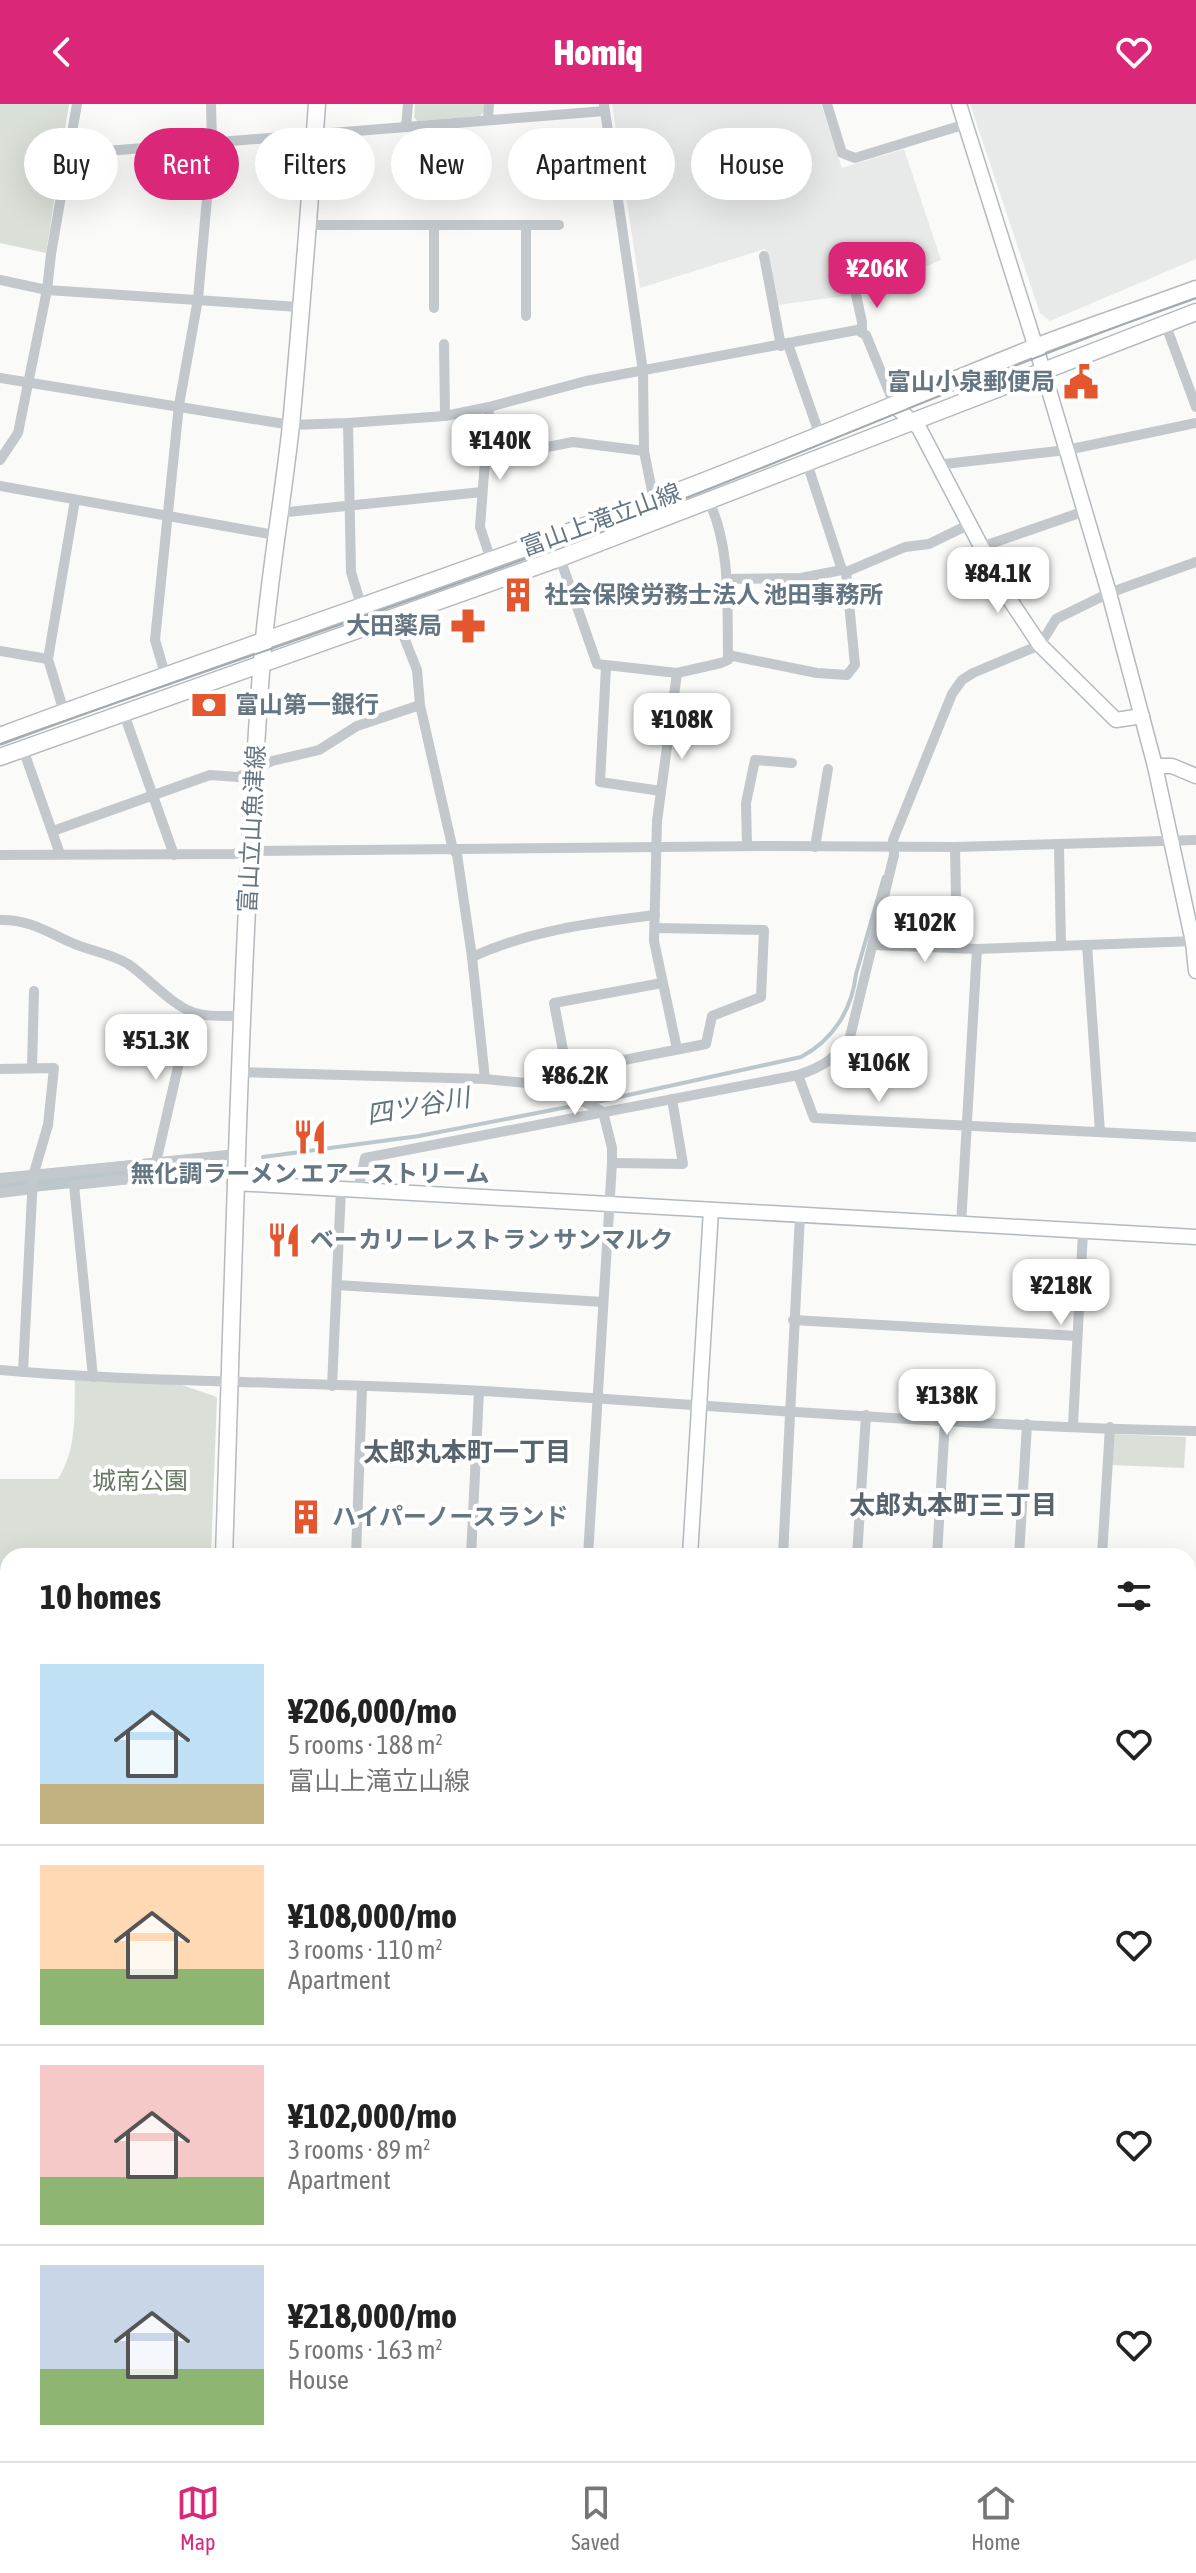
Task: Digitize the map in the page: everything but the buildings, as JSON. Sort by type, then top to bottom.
[{"type":"main road","name":"富山立山魚津線","points":[[315,128],[317,104]]},
{"type":"main road","name":"富山立山魚津線","points":[[224,1548],[242,1016],[261,665],[291,425],[309,200]]},
{"type":"main road","name":"富山上滝立山線","points":[[0,736],[165,674],[225,656],[654,501],[1034,348],[1196,289]]},
{"type":"main road","name":"富山上滝立山線","points":[[0,757],[560,558],[1196,312]]},
{"type":"street","points":[[73,128],[77,104]]},
{"type":"street","points":[[211,104],[212,128]]},
{"type":"street","points":[[406,127],[408,104]]},
{"type":"street","points":[[488,120],[489,104]]},
{"type":"street","points":[[827,104],[842,153],[855,158],[966,124]]},
{"type":"street","points":[[959,104],[1109,593],[1155,766],[1194,942],[1196,971]]},
{"type":"street","points":[[375,129],[605,108],[643,371],[644,451],[654,501]]},
{"type":"street","points":[[0,460],[18,433],[47,290],[61,200]]},
{"type":"street","points":[[165,674],[155,640],[179,405],[198,299],[207,200]]},
{"type":"street","points":[[307,225],[559,225]]},
{"type":"street","points":[[434,225],[434,308]]},
{"type":"street","points":[[526,225],[526,316]]},
{"type":"street","points":[[764,256],[784,345],[820,436]]},
{"type":"street","points":[[0,280],[47,290],[299,307]]},
{"type":"street","points":[[855,290],[862,333]]},
{"type":"street","points":[[1165,323],[1196,407]]},
{"type":"street","points":[[0,378],[291,425],[348,423],[445,416],[586,381],[857,330],[866,335],[895,406],[919,428],[1006,594],[1040,645],[1116,720],[1142,716]]},
{"type":"street","points":[[444,344],[445,416]]},
{"type":"street","points":[[489,407],[480,527],[491,560]]},
{"type":"street","points":[[348,423],[351,572],[361,605]]},
{"type":"street","points":[[936,465],[1067,450],[1196,423]]},
{"type":"street","points":[[485,459],[573,442],[644,451]]},
{"type":"street","points":[[728,655],[817,673],[847,675],[855,665],[844,571],[807,463]]},
{"type":"street","points":[[0,486],[275,535]]},
{"type":"street","points":[[278,513],[482,492]]},
{"type":"street","points":[[64,712],[48,659],[75,500]]},
{"type":"street","points":[[560,558],[597,664],[677,673],[721,663],[728,660],[727,579],[724,545],[709,501]]},
{"type":"street","points":[[981,547],[1085,511]]},
{"type":"street","points":[[727,579],[801,578],[844,571],[905,547],[929,544],[968,525]]},
{"type":"street","points":[[358,1190],[365,1158],[798,1075],[827,1064],[838,1055],[850,1037],[894,855],[893,840],[952,694],[962,680],[1040,645],[1056,619],[1109,593],[1196,562]]},
{"type":"street","points":[[396,617],[417,670],[420,705],[453,850],[457,854],[485,1079]]},
{"type":"street","points":[[0,651],[48,659]]},
{"type":"street","points":[[606,667],[600,782],[661,791]]},
{"type":"street","points":[[677,673],[656,846],[654,941],[677,1049]]},
{"type":"street","points":[[53,831],[210,775],[238,777],[272,761],[319,750],[357,726],[420,705]]},
{"type":"street","points":[[124,714],[174,855]]},
{"type":"street","points":[[23,749],[60,854]]},
{"type":"street","points":[[747,846],[746,803],[755,760],[792,763]]},
{"type":"street","points":[[1155,766],[1172,766],[1196,776]]},
{"type":"street","points":[[815,847],[828,769]]},
{"type":"street","points":[[0,855],[656,846],[1059,846],[1196,840]]},
{"type":"street","points":[[1059,846],[1061,946]]},
{"type":"street","points":[[955,847],[957,948]]},
{"type":"street","points":[[472,957],[501,944],[568,925],[655,915]]},
{"type":"street","points":[[0,920],[17,919],[51,931],[70,942],[109,954],[130,965],[154,987],[196,1014],[242,1016]]},
{"type":"street","points":[[567,1071],[706,1044],[712,1016],[761,997],[764,930],[655,928]]},
{"type":"street","points":[[874,945],[977,949],[1194,942]]},
{"type":"street","points":[[1087,945],[1100,1132]]},
{"type":"street","points":[[961,1225],[977,949]]},
{"type":"street","points":[[564,1091],[567,1071],[554,1003],[662,983]]},
{"type":"street","points":[[32,1068],[34,991]]},
{"type":"street","points":[[156,1162],[181,1054],[196,1014]]},
{"type":"street","points":[[0,1069],[54,1068],[48,1125],[33,1176],[23,1372]]},
{"type":"street","points":[[240,1072],[485,1079],[537,1084],[564,1091],[603,1112],[612,1148],[612,1163],[588,1548]]},
{"type":"street","points":[[798,1075],[814,1118],[1196,1137]]},
{"type":"street","points":[[612,1163],[683,1164],[672,1099]]},
{"type":"street","points":[[0,1179],[156,1162],[236,1168],[341,1189],[1196,1237]]},
{"type":"street","points":[[93,1377],[74,1185],[236,1168]]},
{"type":"street","points":[[0,1193],[33,1189]]},
{"type":"street","points":[[332,1386],[341,1189]]},
{"type":"street","points":[[691,1548],[711,1210]]},
{"type":"street","points":[[783,1548],[800,1215]]},
{"type":"street","points":[[1073,1425],[1083,1231]]},
{"type":"street","points":[[337,1285],[603,1302]]},
{"type":"street","points":[[793,1320],[1077,1336]]},
{"type":"street","points":[[0,1370],[231,1384],[479,1391],[945,1420],[1196,1431]]},
{"type":"street","points":[[356,1548],[362,1388]]},
{"type":"street","points":[[471,1548],[479,1391]]},
{"type":"street","points":[[858,1548],[866,1415]]},
{"type":"street","points":[[937,1548],[945,1420]]},
{"type":"street","points":[[1019,1548],[1027,1424]]},
{"type":"street","points":[[1102,1548],[1110,1427]]},
{"type":"street","points":[[1196,1673],[1196,1690]]},
{"type":"shaded area","points":[[612,104],[821,104],[842,168],[904,149],[941,260],[860,294],[777,305],[765,249],[640,288],[627,200],[675,200],[675,128],[616,128]]},
{"type":"shaded area","points":[[970,104],[1196,104],[1196,259],[1050,321],[1040,313]]},
{"type":"green space","points":[[0,104],[69,104],[65,128],[24,128],[24,200],[54,200],[46,253],[0,243]]},
{"type":"green space","points":[[415,104],[485,104],[485,111],[480,116],[417,121],[414,117]]},
{"type":"green space","name":"城南公園","points":[[75,1376],[167,1380],[217,1397],[211,1548],[0,1548],[0,1479],[58,1479],[69,1455]]},
{"type":"green space","points":[[1113,1434],[1186,1437],[1184,1468],[1112,1465]]},
{"type":"waterway","name":"四ツ谷川","points":[[592,1103],[801,1057],[823,1042],[839,1023],[850,1000],[884,877]]},
{"type":"waterway","name":"四ツ谷川","points":[[263,1157],[419,1136],[583,1104]]},
{"type":"waterway","name":"四ツ谷川","points":[[0,1184],[206,1164]]},
{"type":"tram line","points":[[0,744],[617,525],[1050,352],[1196,298]]},
{"type":"place","name":"富山小泉郵便局","points":[[1081,382]]},
{"type":"place","name":"社会保険労務士法人 池田事務所","points":[[518,595]]},
{"type":"place","name":"大田薬局","points":[[468,626]]},
{"type":"place","name":"富山第一銀行","points":[[209,705]]},
{"type":"place","name":"無化調ラーメン エアーストリーム","points":[[310,1137]]},
{"type":"place","name":"ベーカリーレストラン サンマルク","points":[[284,1240]]},
{"type":"place","name":"ハイパーノースランド","points":[[306,1517]]},
{"type":"district","name":"太郎丸本町一丁目","points":[[467,1452]]},
{"type":"district","name":"太郎丸本町三丁目","points":[[953,1505]]}]
